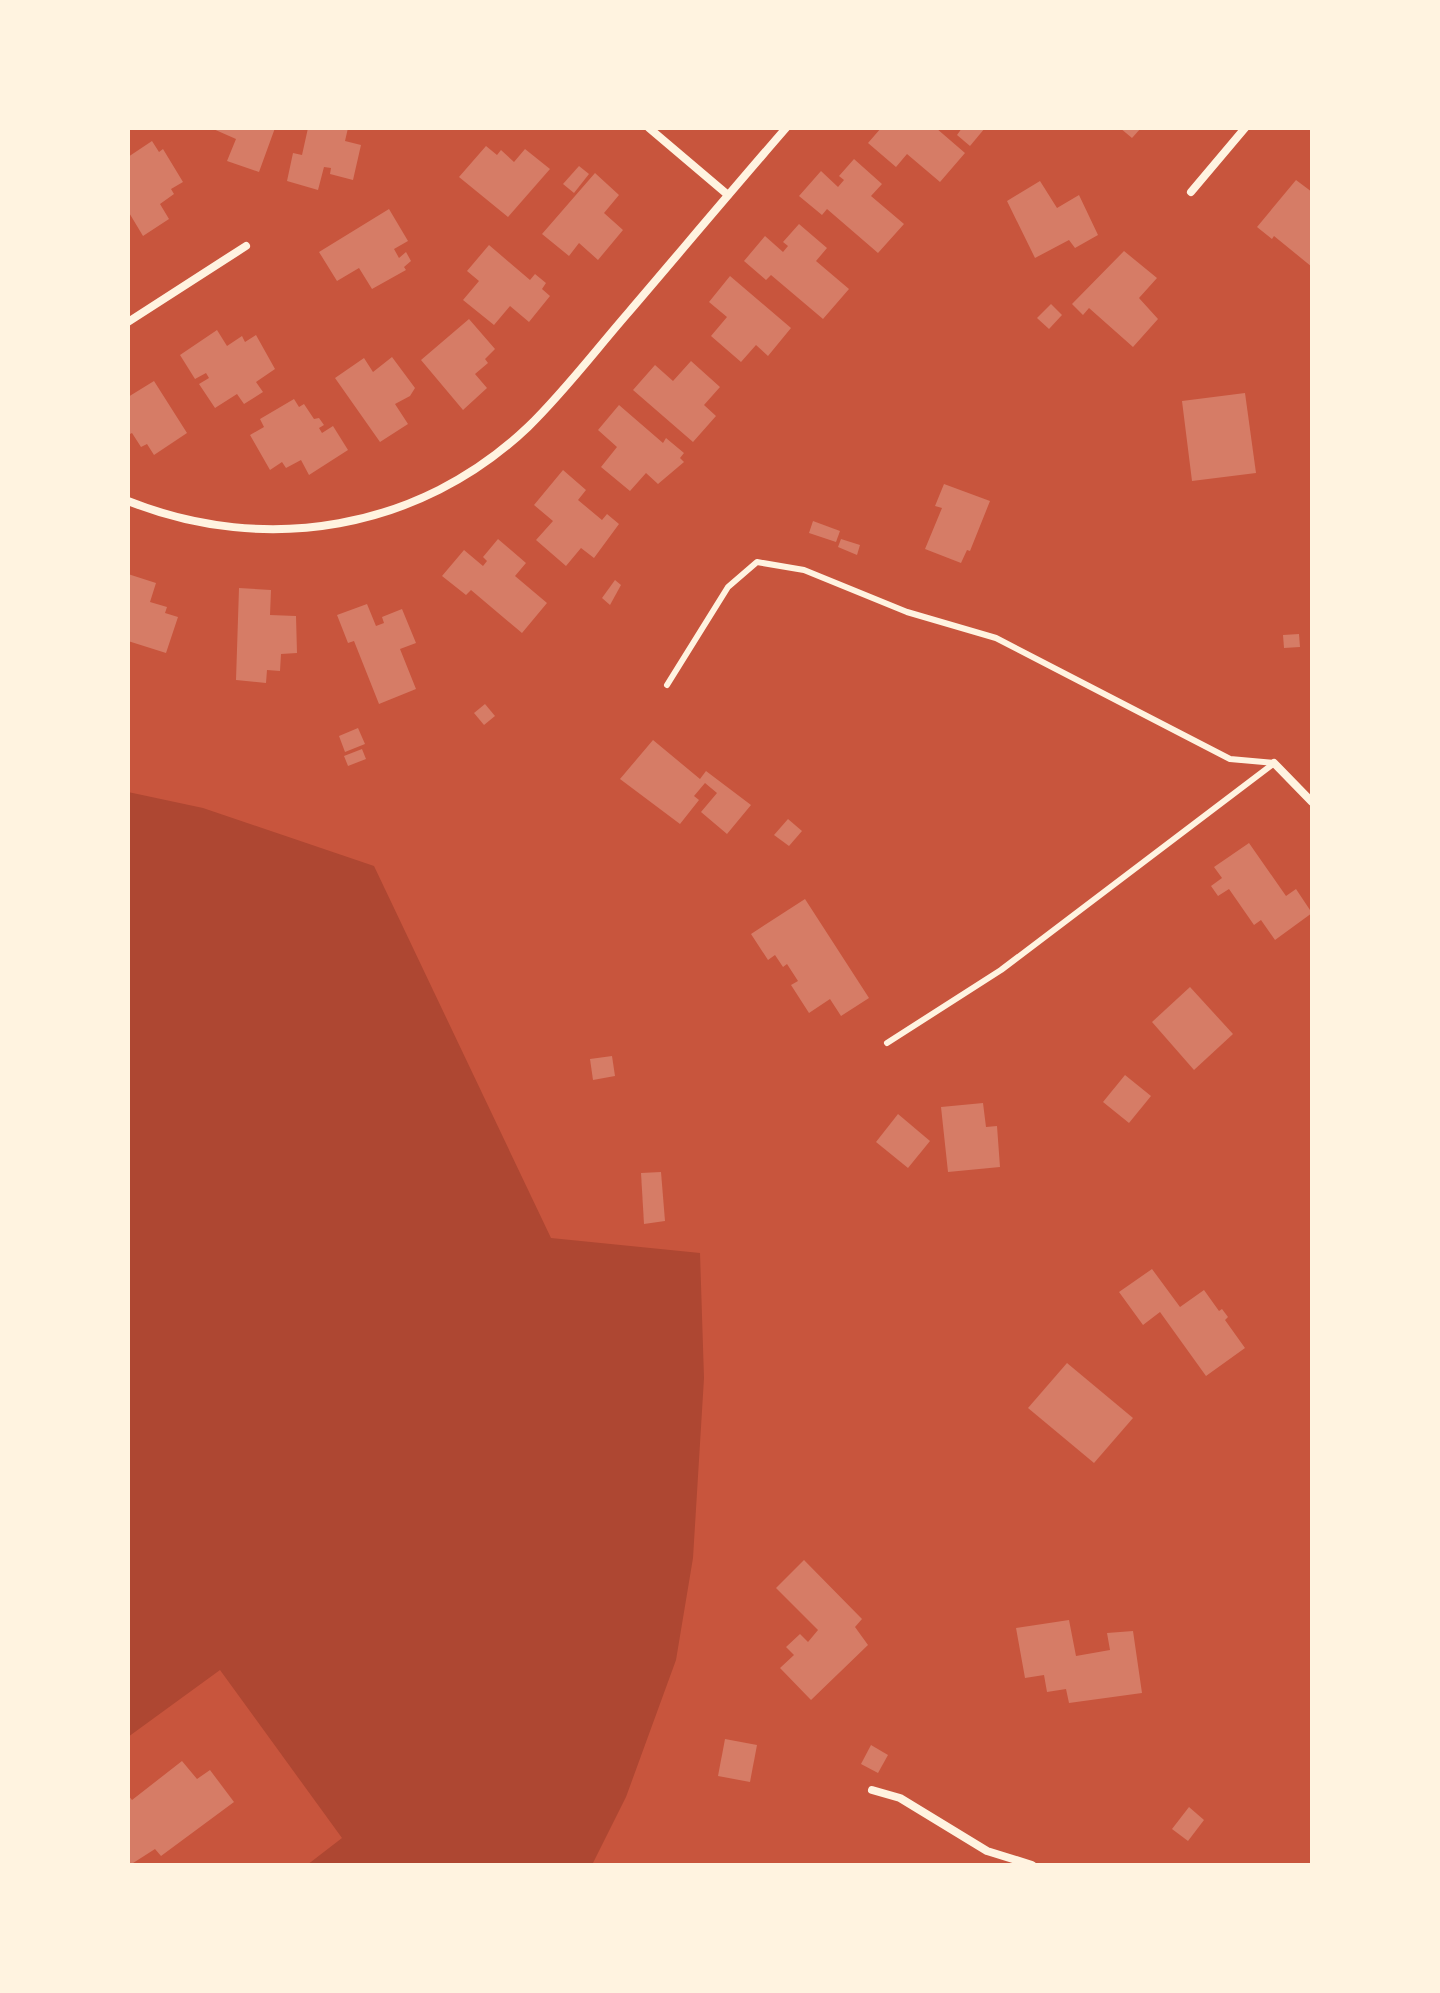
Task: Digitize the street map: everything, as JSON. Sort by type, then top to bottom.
[{"type":"street","points":[[649,128],[728,195]]},
{"type":"street","points":[[128,501],[159,514],[211,526],[258,531],[309,529],[361,521],[449,486],[493,457],[528,427],[786,128]]},
{"type":"street","points":[[1191,192],[1245,128]]},
{"type":"street","points":[[128,322],[246,246]]},
{"type":"street","points":[[1274,763],[1312,802]]},
{"type":"street","points":[[872,1790],[900,1798],[987,1851],[1032,1865]]},
{"type":"lane","points":[[667,685],[728,587],[757,562],[804,570],[907,612],[996,638],[1230,759],[1274,763]]},
{"type":"lane","points":[[887,1043],[1001,970],[1274,763]]},
{"type":"shaded area","points":[[128,792],[203,808],[374,866],[551,1238],[700,1253],[704,1378],[693,1558],[676,1660],[626,1797],[592,1865],[307,1865],[342,1838],[220,1670],[128,1737]]},
{"type":"building","points":[[211,128],[275,128],[259,172],[227,161],[236,139]]},
{"type":"building","points":[[308,128],[348,128],[345,141],[361,145],[353,180],[330,174],[331,168],[324,167],[318,190],[287,181],[293,153],[302,155]]},
{"type":"building","points":[[881,128],[936,128],[965,153],[940,182],[907,154],[896,167],[868,143]]},
{"type":"building","points":[[962,128],[985,128],[970,146],[957,135]]},
{"type":"building","points":[[1120,128],[1141,128],[1132,138]]},
{"type":"building","points":[[152,141],[159,152],[163,149],[183,182],[171,189],[174,194],[160,204],[169,219],[143,236],[128,211],[128,157]]},
{"type":"building","points":[[486,146],[497,155],[501,150],[514,162],[525,149],[550,169],[508,217],[459,177]]},
{"type":"building","points":[[854,159],[882,184],[871,196],[904,224],[878,253],[827,209],[822,215],[799,196],[821,171],[838,187],[844,180],[839,176]]},
{"type":"building","points":[[579,166],[589,174],[574,193],[563,184]]},
{"type":"building","points":[[595,173],[619,195],[604,213],[623,230],[598,260],[579,243],[569,256],[542,234]]},
{"type":"building","points":[[1296,180],[1312,192],[1312,267],[1274,236],[1272,239],[1257,227]]},
{"type":"building","points":[[1040,181],[1057,208],[1079,195],[1098,235],[1075,248],[1069,240],[1035,258],[1007,201]]},
{"type":"building","points":[[389,209],[408,241],[394,249],[399,258],[406,252],[411,261],[404,267],[406,270],[372,289],[359,268],[337,281],[319,252]]},
{"type":"building","points":[[799,224],[827,248],[816,261],[849,289],[823,319],[771,275],[766,280],[744,261],[765,236],[783,252],[788,246],[783,242]]},
{"type":"building","points":[[489,245],[530,280],[535,274],[546,283],[542,289],[550,296],[529,322],[510,306],[494,325],[463,300],[479,281],[467,271]]},
{"type":"building","points":[[1124,251],[1157,278],[1139,298],[1158,319],[1133,347],[1089,308],[1083,315],[1072,304]]},
{"type":"building","points":[[730,276],[791,328],[768,356],[756,345],[741,362],[711,336],[727,317],[709,302]]},
{"type":"building","points":[[1051,304],[1062,315],[1049,329],[1037,318]]},
{"type":"building","points":[[469,319],[495,349],[485,359],[488,363],[475,374],[487,388],[463,410],[421,360]]},
{"type":"building","points":[[217,330],[227,346],[242,336],[245,342],[256,335],[275,369],[256,382],[263,392],[244,404],[237,394],[215,408],[199,384],[209,378],[206,373],[195,379],[180,355]]},
{"type":"building","points":[[392,357],[415,388],[410,396],[395,404],[408,424],[380,442],[335,378],[364,358],[373,372]]},
{"type":"building","points":[[691,361],[720,387],[704,405],[716,416],[693,442],[633,390],[655,365],[673,381]]},
{"type":"building","points":[[154,381],[187,433],[154,455],[147,444],[141,447],[132,433],[128,435],[128,397]]},
{"type":"building","points":[[1245,393],[1256,473],[1192,481],[1182,401]]},
{"type":"building","points":[[294,399],[299,407],[304,404],[314,419],[319,418],[324,425],[319,428],[322,433],[333,426],[348,450],[309,475],[301,460],[286,468],[282,462],[270,470],[250,435],[264,427],[260,419]]},
{"type":"building","points":[[619,405],[663,443],[666,438],[684,453],[680,458],[684,462],[658,484],[646,473],[630,491],[601,467],[617,447],[598,430]]},
{"type":"building","points":[[563,470],[586,490],[578,500],[602,520],[607,514],[619,524],[594,558],[581,548],[566,566],[536,540],[553,521],[534,505]]},
{"type":"building","points":[[944,484],[990,501],[970,551],[967,550],[961,563],[925,549],[942,508],[935,506]]},
{"type":"building","points":[[813,521],[840,531],[836,542],[809,533]]},
{"type":"building","points":[[498,539],[526,563],[515,576],[547,603],[522,633],[471,590],[466,595],[442,576],[464,550],[483,566],[487,561],[483,557]]},
{"type":"building","points":[[841,539],[860,545],[857,555],[838,547]]},
{"type":"building","points":[[128,574],[156,583],[150,602],[167,607],[165,613],[178,617],[166,653],[128,641]]},
{"type":"building","points":[[615,580],[621,585],[610,605],[602,598]]},
{"type":"building","points":[[239,588],[271,590],[270,615],[296,616],[297,653],[281,654],[280,671],[267,670],[266,683],[236,680]]},
{"type":"building","points":[[367,604],[376,626],[384,623],[382,617],[402,609],[416,643],[400,649],[416,689],[379,704],[354,641],[348,643],[337,615]]},
{"type":"building","points":[[1299,634],[1300,647],[1284,648],[1283,635]]},
{"type":"building","points":[[485,704],[495,716],[484,725],[474,713]]},
{"type":"building","points":[[358,728],[365,744],[345,752],[339,736]]},
{"type":"building","points":[[653,740],[700,779],[706,771],[751,805],[727,834],[701,812],[717,793],[705,783],[694,796],[699,800],[680,824],[620,779]]},
{"type":"building","points":[[362,749],[366,759],[348,766],[344,756]]},
{"type":"building","points":[[788,819],[802,831],[789,846],[774,835]]},
{"type":"building","points":[[1249,843],[1286,896],[1296,889],[1312,913],[1275,940],[1261,920],[1254,925],[1229,889],[1218,896],[1211,886],[1222,878],[1214,867]]},
{"type":"building","points":[[805,899],[869,998],[841,1016],[830,999],[809,1013],[791,985],[798,981],[787,964],[783,967],[775,955],[768,960],[751,934]]},
{"type":"building","points":[[1190,987],[1233,1034],[1194,1070],[1152,1022]]},
{"type":"building","points":[[612,1056],[615,1076],[593,1080],[590,1059]]},
{"type":"building","points":[[1125,1075],[1151,1096],[1129,1123],[1103,1102]]},
{"type":"building","points":[[983,1103],[986,1127],[997,1126],[1000,1167],[948,1172],[941,1107]]},
{"type":"building","points":[[898,1114],[930,1141],[908,1168],[876,1142]]},
{"type":"building","points":[[661,1172],[665,1221],[644,1224],[641,1173]]},
{"type":"building","points":[[1152,1269],[1180,1307],[1204,1290],[1219,1311],[1222,1309],[1228,1317],[1225,1320],[1245,1348],[1206,1376],[1160,1312],[1143,1325],[1119,1292]]},
{"type":"building","points":[[1067,1363],[1133,1418],[1094,1463],[1028,1408]]},
{"type":"building","points":[[804,1560],[862,1619],[855,1627],[868,1645],[811,1700],[780,1668],[794,1655],[786,1647],[800,1634],[808,1642],[818,1630],[776,1588]]},
{"type":"building","points":[[1069,1620],[1076,1656],[1110,1650],[1107,1633],[1133,1631],[1142,1693],[1069,1703],[1066,1689],[1047,1692],[1044,1675],[1025,1678],[1016,1628]]},
{"type":"building","points":[[725,1739],[757,1745],[750,1782],[718,1776]]},
{"type":"building","points":[[871,1745],[888,1755],[878,1773],[861,1764]]},
{"type":"building","points":[[182,1761],[197,1779],[210,1770],[234,1802],[161,1856],[155,1849],[130,1865],[128,1795],[132,1800]]},
{"type":"building","points":[[1189,1807],[1204,1820],[1188,1841],[1172,1829]]}]
